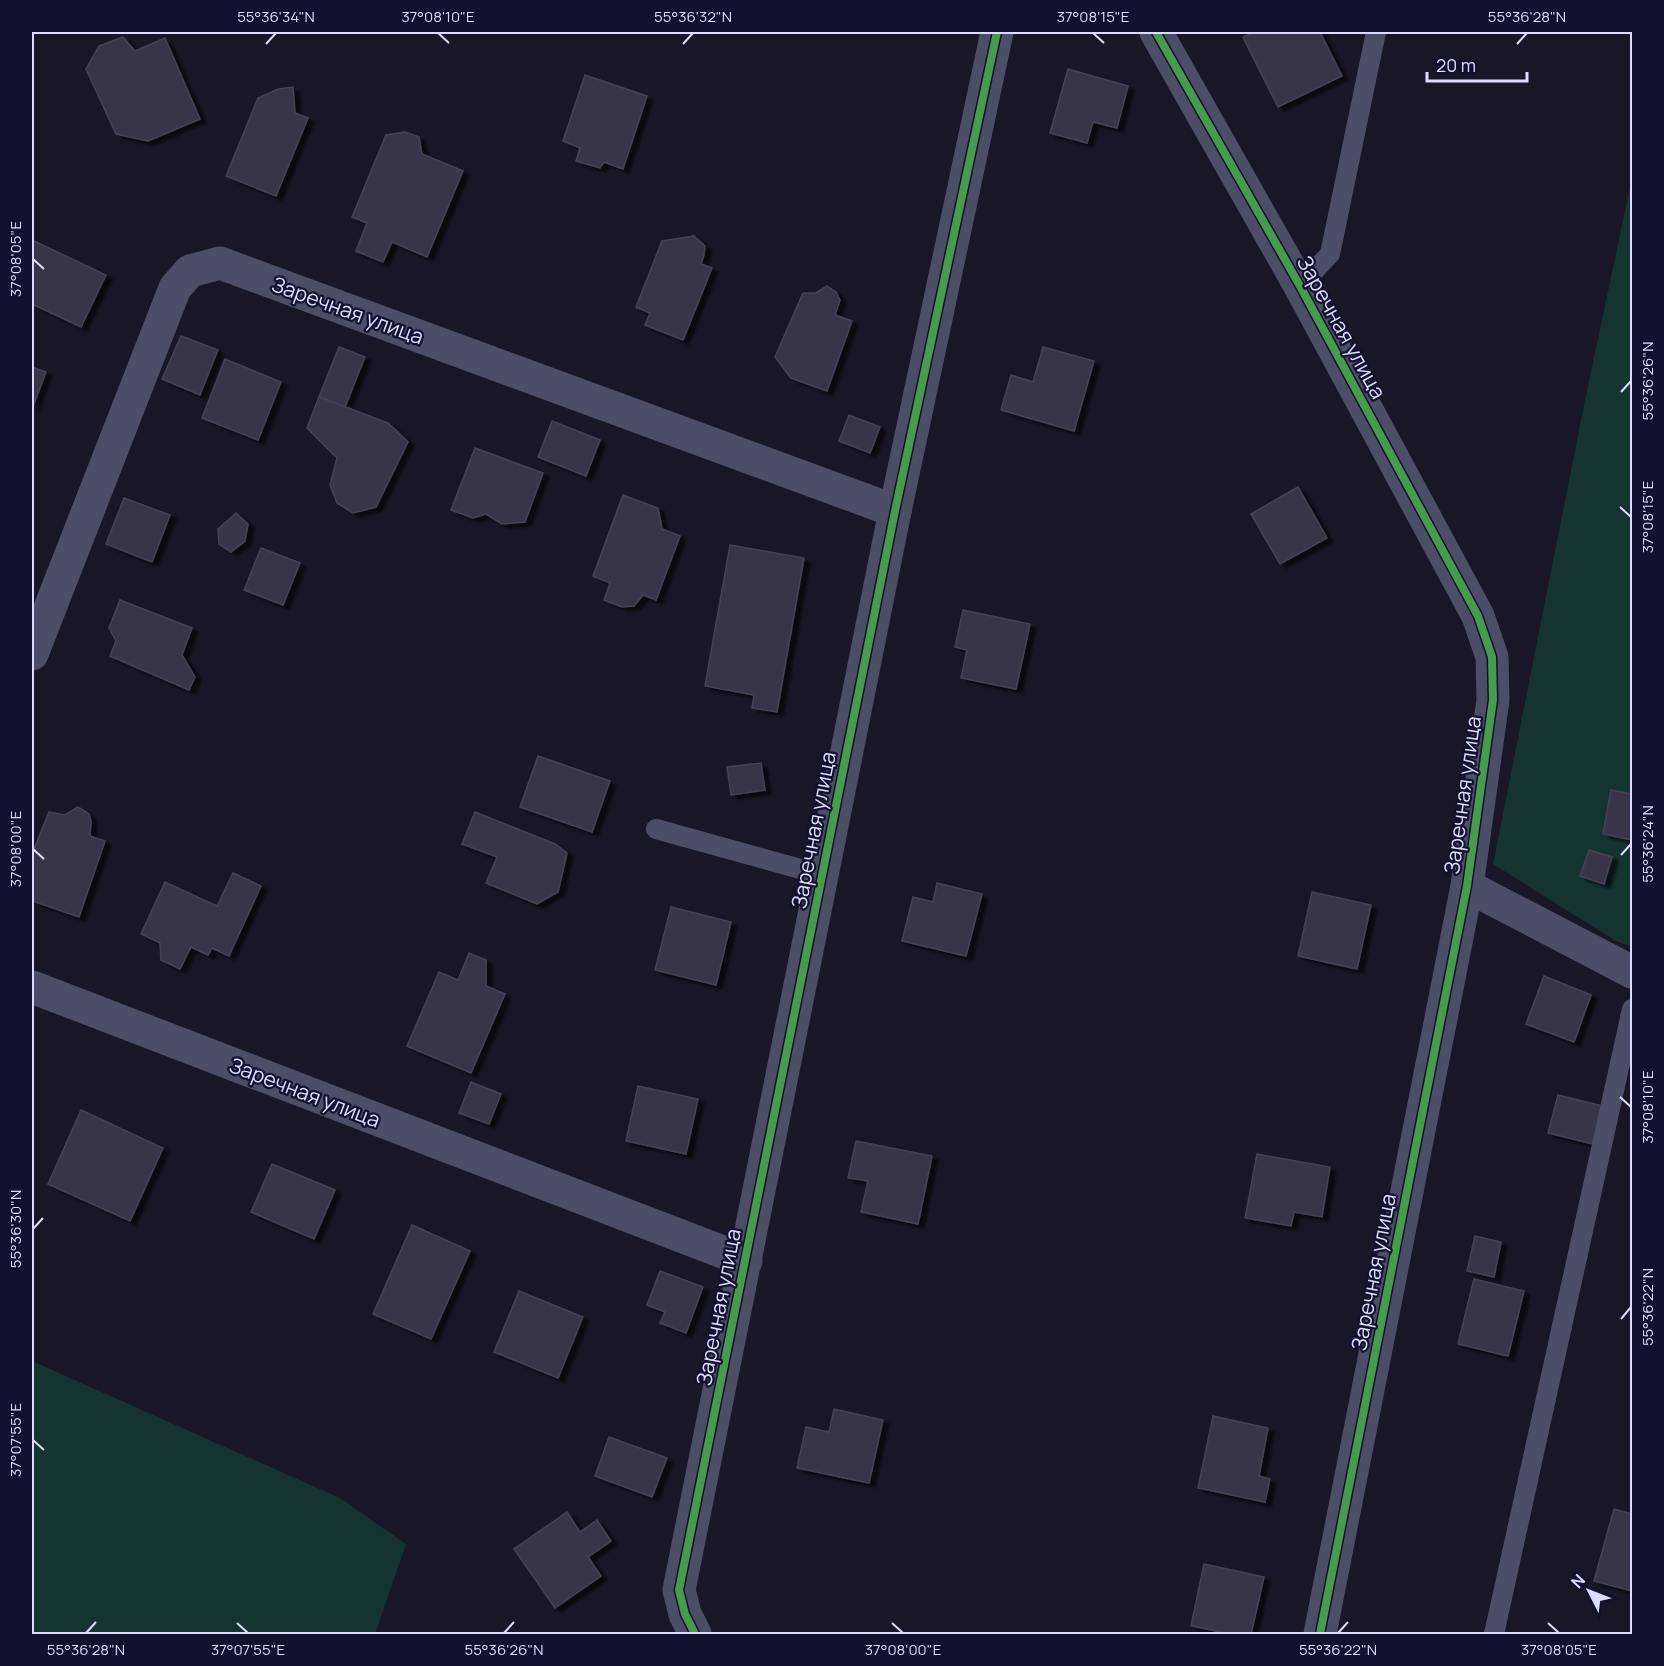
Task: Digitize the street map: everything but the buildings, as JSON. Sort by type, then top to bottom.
[{"type":"street","name":"Заречная улица","points":[[695,1635],[685,1614],[679,1590],[895,511],[997,32]]},
{"type":"street","name":"Заречная улица","points":[[1156,32],[1300,286],[1478,616],[1492,657],[1493,700],[1467,886],[1320,1635]]},
{"type":"street","name":"Заречная улица","points":[[32,654],[175,288],[190,271],[220,263],[895,511]]},
{"type":"street","points":[[1467,886],[1632,972]]},
{"type":"street","name":"Заречная улица","points":[[32,987],[746,1261]]},
{"type":"lane","points":[[1300,286],[1330,254],[1376,32]]},
{"type":"lane","points":[[656,829],[822,875]]},
{"type":"lane","points":[[1494,1635],[1632,1009]]},
{"type":"green space","points":[[1632,178],[1632,947],[1616,941],[1493,864],[1585,400]]},
{"type":"green space","points":[[32,1361],[340,1498],[406,1544],[375,1634],[32,1634]]},
{"type":"cycle path","points":[[695,1634],[685,1614],[679,1590],[895,511],[997,32]]},
{"type":"cycle path","points":[[1156,32],[1300,286],[1478,616],[1492,657],[1493,700],[1467,886],[1320,1634]]}]
